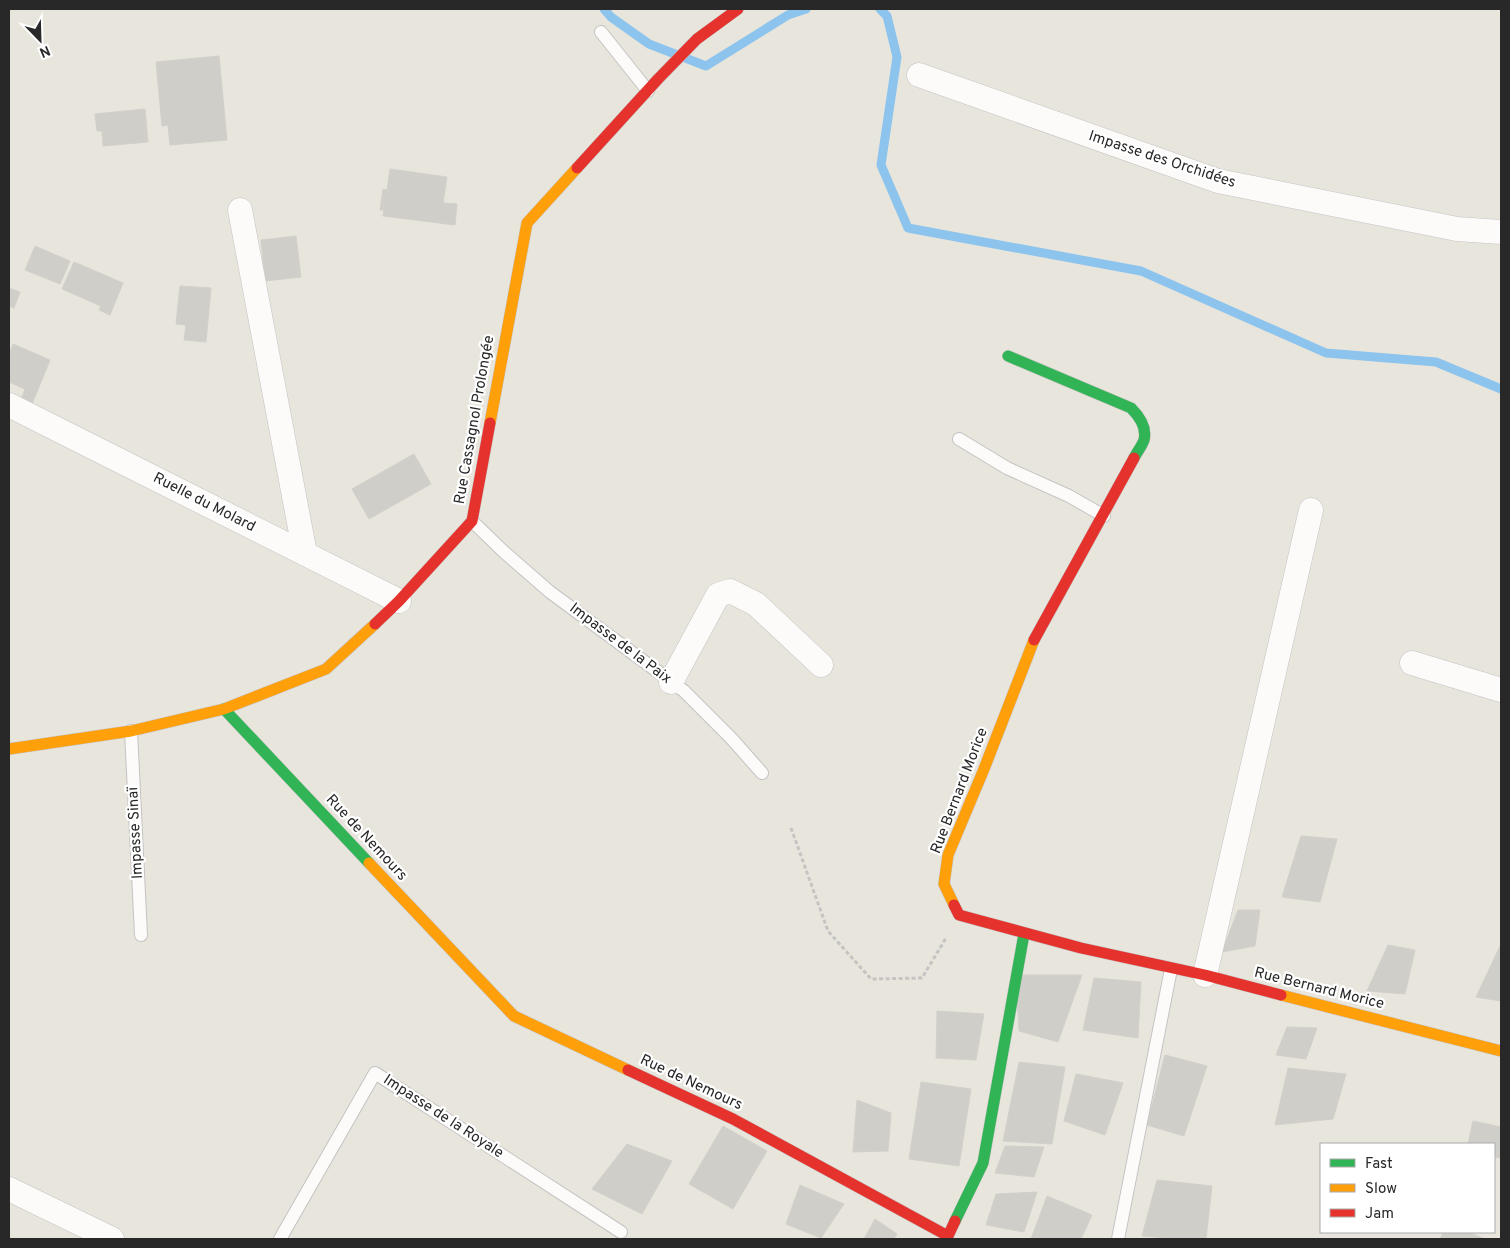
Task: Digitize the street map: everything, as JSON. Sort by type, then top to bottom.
[{"type":"street","name":"Rue Cassagnol Prolongée","points":[[9,748],[131,731],[224,709],[326,669],[399,601],[472,521],[527,223],[658,79],[697,39],[738,9]]},
{"type":"street","name":"Impasse des Orchidées","points":[[919,75],[1218,181],[1457,229],[1501,232]]},
{"type":"street","points":[[240,210],[306,554]]},
{"type":"street","name":"Rue Bernard Morice","points":[[1008,356],[1132,408],[1140,416],[1145,429],[1144,440],[1104,516],[1035,638],[984,770],[948,855],[944,884],[959,915],[1024,934],[1171,969],[1205,975],[1501,1052]]},
{"type":"street","name":"Ruelle du Molard","points":[[9,405],[399,601]]},
{"type":"street","points":[[1205,975],[1311,510]]},
{"type":"street","points":[[671,682],[718,595],[730,591],[756,604],[821,665]]},
{"type":"street","points":[[1412,663],[1501,690]]},
{"type":"street","name":"Rue de Nemours","points":[[224,709],[514,1016],[733,1119],[948,1236],[983,1163],[1024,934]]},
{"type":"street","points":[[9,1189],[112,1239]]},
{"type":"lane","points":[[601,32],[648,91]]},
{"type":"lane","points":[[958,439],[1007,468],[1069,496],[1104,516]]},
{"type":"lane","name":"Impasse de la Paix","points":[[472,521],[550,592],[684,691],[731,738],[762,773]]},
{"type":"lane","name":"Impasse Sinaï","points":[[131,731],[141,935]]},
{"type":"lane","points":[[1118,1239],[1171,969]]},
{"type":"lane","name":"Impasse de la Royale","points":[[280,1239],[375,1073],[620,1232]]},
{"type":"path","points":[[791,828],[828,931],[870,979],[922,978],[959,915]]},
{"type":"building","points":[[219,56],[227,140],[170,145],[168,125],[162,126],[156,62]]},
{"type":"building","points":[[145,109],[148,142],[103,146],[102,131],[97,131],[95,114]]},
{"type":"building","points":[[390,169],[447,177],[443,203],[457,204],[455,225],[383,216],[384,210],[380,210],[383,189],[387,190]]},
{"type":"building","points":[[296,236],[301,277],[265,281],[261,240]]},
{"type":"building","points":[[35,246],[70,261],[60,284],[25,270]]},
{"type":"building","points":[[74,262],[123,283],[110,315],[99,310],[101,306],[62,289]]},
{"type":"building","points":[[180,286],[211,288],[206,342],[184,340],[186,325],[176,324]]},
{"type":"building","points":[[9,288],[20,292],[14,308],[9,306]]},
{"type":"building","points":[[13,344],[50,360],[32,404],[21,399],[25,389],[9,382],[9,354]]},
{"type":"building","points":[[414,454],[431,484],[369,519],[352,489]]},
{"type":"building","points":[[1301,836],[1337,839],[1320,902],[1282,897]]},
{"type":"building","points":[[1238,910],[1260,910],[1255,946],[1222,952]]},
{"type":"building","points":[[1501,944],[1501,1001],[1476,997]]},
{"type":"building","points":[[1388,945],[1415,950],[1405,994],[1367,991]]},
{"type":"building","points":[[1016,975],[1082,975],[1058,1042],[1019,1031]]},
{"type":"building","points":[[1094,978],[1141,982],[1138,1038],[1083,1030]]},
{"type":"building","points":[[937,1011],[984,1014],[976,1060],[936,1058]]},
{"type":"building","points":[[1287,1027],[1317,1028],[1306,1059],[1276,1055]]},
{"type":"building","points":[[1165,1055],[1207,1066],[1184,1136],[1147,1125]]},
{"type":"building","points":[[1019,1062],[1065,1067],[1052,1144],[1003,1141]]},
{"type":"building","points":[[1288,1068],[1346,1074],[1333,1119],[1275,1125]]},
{"type":"building","points":[[1076,1074],[1123,1083],[1105,1135],[1064,1121]]},
{"type":"building","points":[[921,1082],[971,1089],[959,1166],[909,1159]]},
{"type":"building","points":[[857,1100],[891,1113],[888,1151],[853,1152]]},
{"type":"building","points":[[1473,1121],[1501,1127],[1501,1158],[1495,1157],[1495,1143],[1468,1143]]},
{"type":"building","points":[[723,1126],[767,1151],[733,1209],[689,1184]]},
{"type":"building","points":[[627,1144],[672,1161],[642,1214],[592,1189]]},
{"type":"building","points":[[1005,1146],[1044,1147],[1034,1177],[995,1173]]},
{"type":"building","points":[[1157,1180],[1212,1186],[1206,1239],[1142,1236]]},
{"type":"building","points":[[800,1185],[844,1204],[821,1238],[786,1224]]},
{"type":"building","points":[[1037,1192],[1024,1232],[986,1225],[996,1194]]},
{"type":"building","points":[[1047,1196],[1092,1215],[1081,1239],[1031,1239]]},
{"type":"building","points":[[875,1219],[897,1234],[894,1239],[864,1239]]},
{"type":"building","points":[[1443,1233],[1470,1233],[1485,1239],[1440,1239]]},
{"type":"waterway","points":[[604,9],[611,17],[649,44],[706,66],[788,15],[806,9]]},
{"type":"waterway","points":[[880,9],[887,16],[897,57],[881,165],[908,228],[1141,271],[1326,353],[1436,362],[1501,389]]},
{"type":"traffic: fast","points":[[1008,356],[1131,408],[1142,422],[1145,436],[1134,458]]},
{"type":"traffic: fast","points":[[224,709],[369,863]]},
{"type":"traffic: fast","points":[[955,1221],[983,1163],[1024,934]]},
{"type":"traffic: slow","points":[[490,423],[527,223],[577,168]]},
{"type":"traffic: slow","points":[[9,749],[131,731],[224,709],[326,669],[375,624]]},
{"type":"traffic: slow","points":[[954,905],[944,884],[948,855],[1034,640]]},
{"type":"traffic: slow","points":[[369,863],[514,1016],[628,1070]]},
{"type":"traffic: slow","points":[[1281,995],[1501,1051]]},
{"type":"traffic: jam","points":[[577,168],[697,39],[738,9]]},
{"type":"traffic: jam","points":[[375,624],[399,601],[472,521],[490,423]]},
{"type":"traffic: jam","points":[[1034,640],[1134,458]]},
{"type":"traffic: jam","points":[[954,905],[959,915],[1081,948],[1205,975],[1281,995]]},
{"type":"traffic: jam","points":[[628,1070],[733,1119],[948,1236],[955,1221]]}]
